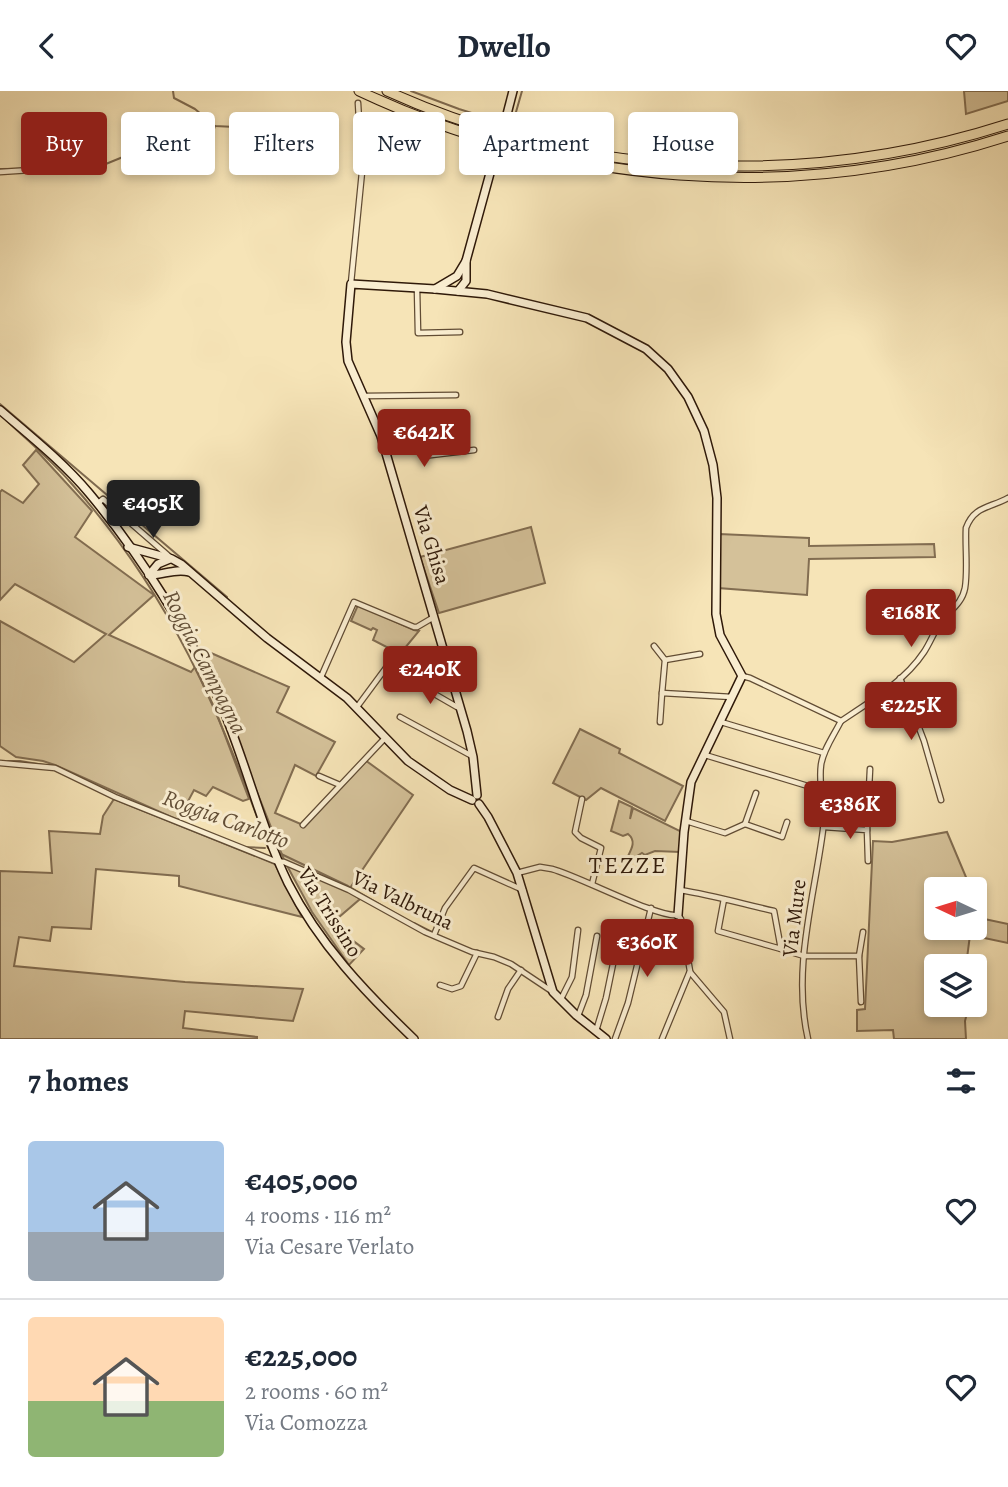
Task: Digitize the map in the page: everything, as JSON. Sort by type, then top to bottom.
[{"type":"highway","points":[[359,91],[453,130],[509,147],[593,165],[659,174],[737,177],[808,175],[877,167],[955,151],[1008,136]]},
{"type":"highway","points":[[387,91],[456,119],[517,137],[587,153],[665,163],[732,166],[808,163],[881,155],[1008,124]]},
{"type":"street","points":[[507,112],[512,93]]},
{"type":"street","name":"Via Ghisa","points":[[358,103],[362,148],[361,191],[346,352],[351,370],[381,436],[435,617],[473,757],[476,800]]},
{"type":"street","points":[[0,172],[21,171]]},
{"type":"street","points":[[435,289],[457,276],[466,261],[490,175]]},
{"type":"street","points":[[466,261],[470,282],[483,294]]},
{"type":"street","points":[[458,291],[467,274]]},
{"type":"street","points":[[457,276],[458,291]]},
{"type":"street","points":[[351,284],[483,294],[587,318],[646,349],[668,369],[688,397],[704,431],[713,465],[717,498],[716,614],[720,635],[742,676],[841,721],[900,678],[925,651],[942,621],[961,599],[965,588],[966,528],[969,519],[975,512],[1008,498]]},
{"type":"street","points":[[417,287],[418,333],[460,332]]},
{"type":"street","points":[[363,397],[456,395]]},
{"type":"street","name":"Via Trissino","points":[[0,410],[60,464],[97,504],[161,593],[223,708],[289,884],[317,932],[349,975],[414,1039]]},
{"type":"street","points":[[381,436],[405,441],[423,456],[474,450]]},
{"type":"street","points":[[97,504],[103,499],[267,638],[321,677],[357,707],[421,771],[450,790],[476,800],[488,817],[517,873],[553,992],[578,1017],[606,1039]]},
{"type":"street","points":[[128,547],[172,559]]},
{"type":"street","points":[[149,575],[162,560],[172,559]]},
{"type":"street","points":[[149,575],[177,570],[190,572]]},
{"type":"street","points":[[161,593],[166,574]]},
{"type":"street","points":[[321,677],[354,602],[414,627],[435,617]]},
{"type":"street","points":[[654,646],[666,660],[660,722]]},
{"type":"street","points":[[666,660],[700,654]]},
{"type":"street","points":[[357,707],[391,661]]},
{"type":"street","points":[[730,1039],[724,1012],[690,971],[678,915],[691,782],[742,676]]},
{"type":"street","points":[[405,677],[457,707],[460,706]]},
{"type":"street","points":[[900,678],[924,741],[941,800]]},
{"type":"street","points":[[662,693],[732,697]]},
{"type":"street","points":[[400,717],[473,757]]},
{"type":"street","points":[[720,721],[824,753]]},
{"type":"street","name":"Via Mure","points":[[808,1039],[804,1009],[804,956],[806,926],[824,827],[821,764],[841,721]]},
{"type":"street","points":[[303,825],[386,737]]},
{"type":"street","points":[[704,755],[821,790]]},
{"type":"street","name":"Via Valbruna","points":[[0,764],[55,768],[115,797],[349,890],[434,935],[511,964],[553,992]]},
{"type":"street","points":[[868,861],[870,769]]},
{"type":"street","points":[[319,776],[340,785]]},
{"type":"street","points":[[745,824],[756,793]]},
{"type":"street","points":[[582,799],[575,832],[601,848],[592,884]]},
{"type":"street","points":[[686,821],[725,833],[745,824],[782,837],[787,822]]},
{"type":"street","points":[[824,827],[867,830]]},
{"type":"street","points":[[517,873],[540,867],[552,869],[670,915],[678,915]]},
{"type":"street","points":[[434,935],[445,908],[474,868],[523,890]]},
{"type":"street","points":[[680,890],[774,911],[781,949]]},
{"type":"street","points":[[724,899],[718,932],[804,956],[859,956]]},
{"type":"street","points":[[615,1039],[628,1003],[651,908]]},
{"type":"street","points":[[561,999],[572,977],[578,930]]},
{"type":"street","points":[[861,1002],[859,956],[863,932]]},
{"type":"street","points":[[578,1017],[584,1005],[597,936]]},
{"type":"street","points":[[440,985],[452,989],[461,986],[477,953]]},
{"type":"street","points":[[596,1031],[613,964]]},
{"type":"street","points":[[498,1017],[508,989],[521,969]]},
{"type":"street","points":[[662,1039],[690,971]]},
{"type":"shaded area","points":[[964,91],[1008,91],[1008,101],[966,114]]},
{"type":"shaded area","points":[[36,450],[92,511],[75,537],[154,595],[109,635],[191,672],[195,667],[215,709],[249,799],[243,801],[213,787],[206,796],[194,790],[178,820],[55,765],[16,757],[0,746],[0,621],[74,662],[106,634],[15,584],[0,600],[0,492],[2,490],[23,503],[39,484],[23,465]]},
{"type":"shaded area","points":[[531,527],[545,583],[439,613],[420,557]]},
{"type":"shaded area","points":[[719,534],[809,538],[809,546],[934,544],[935,557],[809,559],[807,595],[718,588]]},
{"type":"shaded area","points":[[358,605],[419,631],[400,654],[373,640],[377,630],[351,621]]},
{"type":"shaded area","points":[[211,653],[289,687],[277,712],[335,742],[316,776],[295,765],[275,813],[303,825],[365,760],[413,795],[348,891],[360,899],[331,924],[364,949],[349,965],[312,912],[285,862],[204,660]]},
{"type":"shaded area","points":[[580,729],[620,749],[619,753],[683,786],[665,821],[601,788],[586,800],[553,783]]},
{"type":"shaded area","points":[[114,799],[275,864],[302,917],[179,886],[179,876],[96,869],[91,929],[52,927],[50,941],[19,937],[14,966],[185,982],[303,989],[293,1021],[185,1011],[183,1028],[257,1039],[0,1039],[0,871],[52,873],[49,831],[100,834],[103,816]]},
{"type":"shaded area","points":[[619,801],[632,807],[630,819],[633,808],[682,832],[680,852],[642,853],[629,861],[627,858],[633,843],[631,837],[611,831]]},
{"type":"shaded area","points":[[947,832],[966,877],[924,877],[924,940],[969,940],[968,954],[924,954],[924,1017],[966,1017],[966,1039],[894,1039],[893,1030],[857,1031],[857,1010],[865,1009],[873,841],[892,842]]},
{"type":"shaded area","points":[[987,920],[1008,924],[1008,943],[987,939]]},
{"type":"waterway","points":[[173,91],[174,98],[195,109],[215,126],[229,127]]},
{"type":"waterway","points":[[411,91],[468,112]]},
{"type":"waterway","points":[[516,112],[522,91]]},
{"type":"waterway","points":[[0,169],[96,168],[121,158]]},
{"type":"waterway","points":[[0,404],[227,597]]},
{"type":"waterway","name":"Roggia Campagna","points":[[6,420],[47,458],[106,524],[164,611],[211,701],[268,848]]},
{"type":"waterway","name":"Roggia Carlotto","points":[[8,761],[44,765]]},
{"type":"waterway","name":"Roggia Carlotto","points":[[243,847],[265,848]]},
{"type":"waterway","name":"Roggia Carlotto","points":[[277,852],[348,886],[409,921]]},
{"type":"waterway","name":"Roggia Carlotto","points":[[414,923],[432,932]]},
{"type":"district","name":"TEZZE","points":[[628,865]]}]
